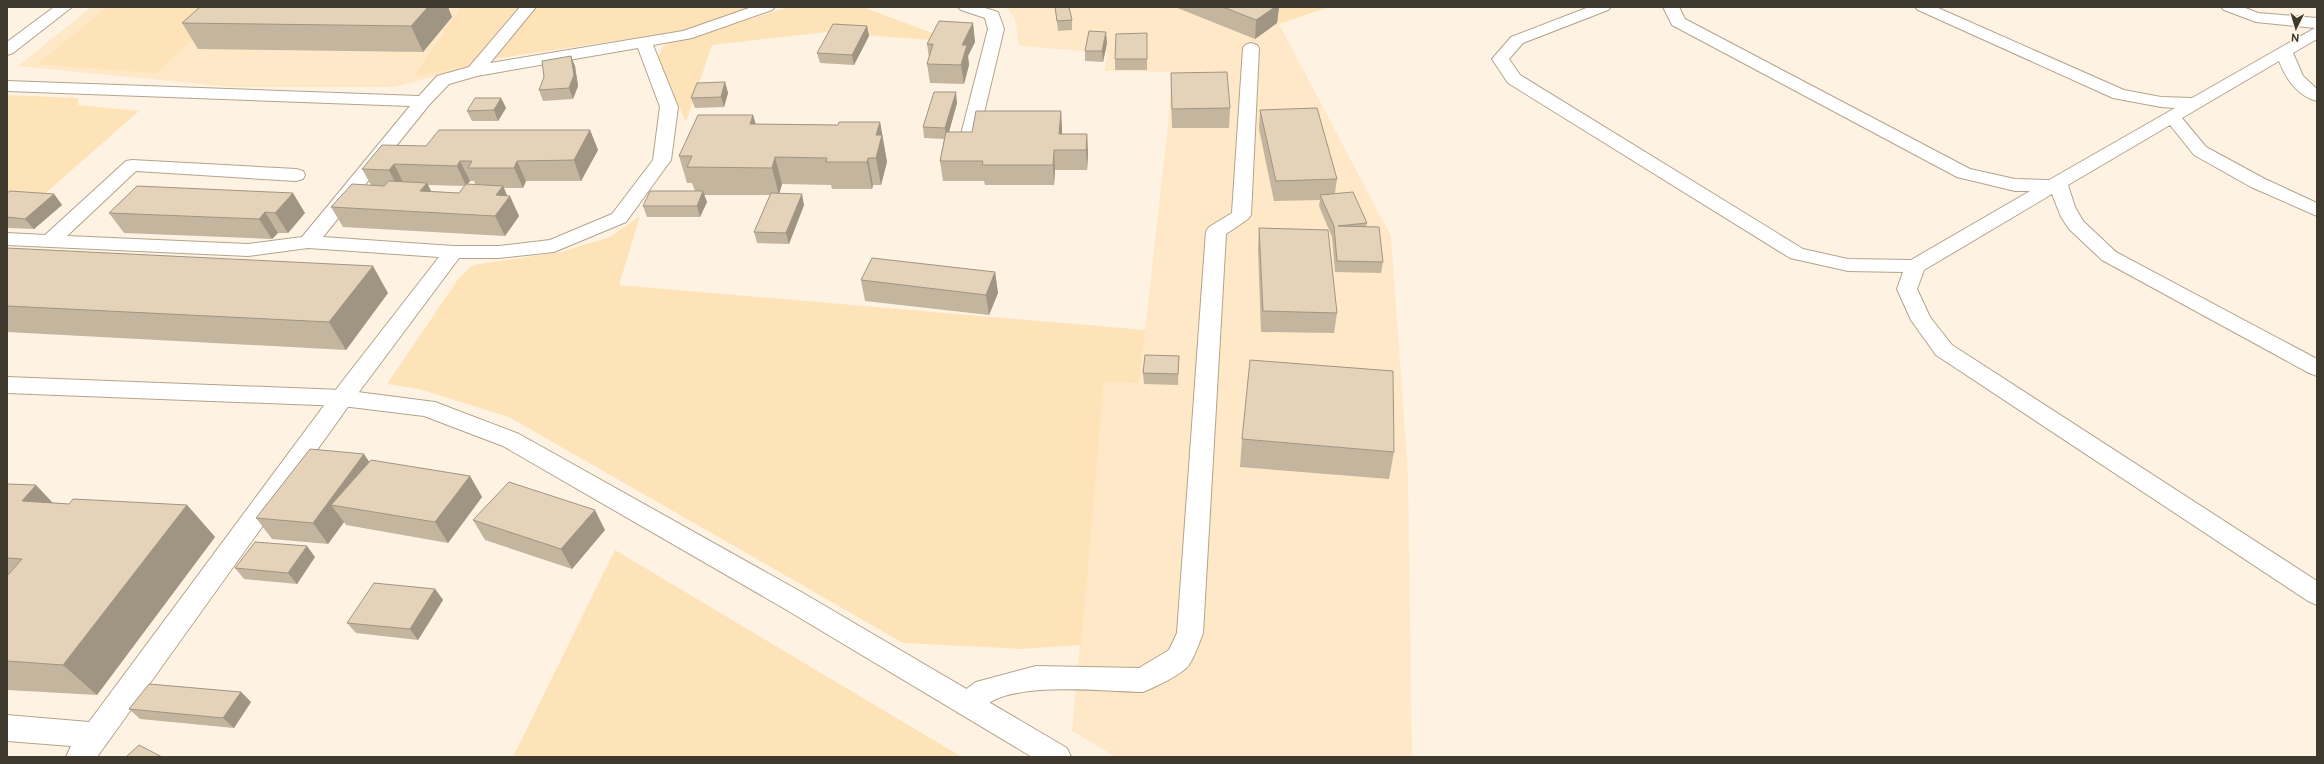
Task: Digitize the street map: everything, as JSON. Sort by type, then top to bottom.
[{"type":"street","points":[[7,50],[64,7]]},
{"type":"street","points":[[475,71],[528,7]]},
{"type":"street","points":[[308,242],[423,101],[443,80],[475,71],[686,35],[767,7]]},
{"type":"street","points":[[966,7],[992,15],[996,29],[968,142]]},
{"type":"street","points":[[1603,7],[1517,40],[1500,59],[1514,79],[1797,254],[1848,265],[1915,266],[2317,32]]},
{"type":"street","points":[[1671,7],[1678,22],[1964,173],[2015,184],[2055,184]]},
{"type":"street","points":[[1923,7],[2119,94],[2161,102],[2195,103]]},
{"type":"street","points":[[2229,7],[2256,17],[2317,22]]},
{"type":"street","points":[[7,240],[248,250],[308,242],[453,252],[498,252],[554,246],[619,218],[662,160],[670,107],[644,43]]},
{"type":"street","points":[[968,704],[986,690],[1036,678],[1143,680],[1179,658],[1190,633],[1216,231],[1241,215],[1250,48]]},
{"type":"street","points":[[2284,52],[2290,71],[2310,93],[2317,96]]},
{"type":"street","points":[[7,86],[212,95],[423,101]]},
{"type":"street","points":[[2172,117],[2200,151],[2258,183],[2317,210]]},
{"type":"street","points":[[49,242],[132,165],[296,175]]},
{"type":"street","points":[[2055,184],[2064,207],[2079,231],[2109,256],[2317,368]]},
{"type":"street","points":[[7,728],[88,746],[342,398],[453,252]]},
{"type":"street","points":[[1915,266],[1907,289],[1921,320],[1944,350],[2317,594]]},
{"type":"street","points":[[7,385],[342,398],[427,408],[511,440],[794,601],[1057,757]]},
{"type":"shaded area","points":[[91,7],[521,7],[473,66],[395,87],[229,87],[18,66]]},
{"type":"shaded area","points":[[107,7],[228,7],[156,73],[38,64]]},
{"type":"shaded area","points":[[461,7],[517,7],[469,66],[414,76]]},
{"type":"shaded area","points":[[532,7],[752,7],[682,31],[486,60]]},
{"type":"shaded area","points":[[789,7],[863,7],[956,42],[827,32],[712,45],[686,122],[657,58],[664,45]]},
{"type":"shaded area","points":[[1007,7],[1235,7],[1279,24],[1391,236],[1408,473],[1412,757],[1116,757],[1072,731],[1104,381],[1139,383],[1168,125],[1171,72],[1104,71],[1108,53],[1019,46],[1015,19]]},
{"type":"shaded area","points":[[1235,7],[1329,7],[1279,24]]},
{"type":"shaded area","points":[[7,95],[78,98],[78,105],[139,111],[7,227]]},
{"type":"shaded area","points":[[640,216],[619,285],[1145,330],[1139,383],[1104,382],[1081,645],[1021,649],[903,643],[509,417],[419,389],[387,384],[459,278],[473,265],[561,252],[610,237]]},
{"type":"shaded area","points":[[615,550],[962,757],[513,757]]},
{"type":"building","points":[[200,7],[428,7],[411,26],[182,23]]},
{"type":"building","points":[[1055,7],[1069,7],[1072,20],[1057,21]]},
{"type":"building","points":[[1223,7],[1275,7],[1256,20]]},
{"type":"building","points":[[939,21],[973,23],[962,45],[967,45],[961,65],[927,64],[933,44],[927,44]]},
{"type":"building","points":[[833,24],[867,26],[852,55],[817,53]]},
{"type":"building","points":[[1089,31],[1106,32],[1102,51],[1085,51]]},
{"type":"building","points":[[1147,33],[1147,59],[1115,59],[1116,34]]},
{"type":"building","points":[[571,56],[574,75],[569,88],[539,90],[544,77],[542,61]]},
{"type":"building","points":[[1227,72],[1230,108],[1172,109],[1171,73]]},
{"type":"building","points":[[725,82],[721,97],[691,98],[697,83]]},
{"type":"building","points":[[934,92],[956,92],[945,128],[923,127]]},
{"type":"building","points":[[475,98],[501,98],[494,110],[467,111]]},
{"type":"building","points":[[1317,108],[1337,179],[1276,181],[1260,110]]},
{"type":"building","points":[[976,111],[1061,111],[1059,134],[1087,134],[1086,150],[1054,150],[1053,165],[982,165],[983,161],[940,161],[946,132],[972,132]]},
{"type":"building","points":[[698,115],[753,115],[750,124],[838,125],[839,122],[880,122],[876,135],[882,135],[876,158],[868,158],[867,162],[826,162],[827,158],[775,157],[772,168],[687,167],[692,156],[679,156]]},
{"type":"building","points":[[439,130],[590,130],[574,160],[517,161],[514,168],[468,168],[472,161],[460,161],[457,166],[394,164],[389,170],[362,169],[382,145],[426,146]]},
{"type":"building","points":[[389,181],[427,183],[420,191],[459,193],[466,184],[503,186],[496,195],[510,196],[495,216],[331,207],[352,184],[384,186]]},
{"type":"building","points":[[137,186],[293,193],[275,213],[265,212],[259,219],[109,213]]},
{"type":"building","points":[[10,191],[54,194],[25,219],[7,217],[7,193]]},
{"type":"building","points":[[650,191],[703,191],[697,206],[643,206]]},
{"type":"building","points":[[1353,192],[1367,223],[1338,226],[1379,227],[1383,262],[1337,261],[1334,226],[1320,195]]},
{"type":"building","points":[[771,193],[802,194],[786,233],[754,232]]},
{"type":"building","points":[[1259,228],[1328,230],[1337,313],[1263,311]]},
{"type":"building","points":[[7,248],[373,266],[329,322],[7,306]]},
{"type":"building","points":[[872,258],[995,272],[986,295],[861,280]]},
{"type":"building","points":[[1145,355],[1179,356],[1178,374],[1143,373]]},
{"type":"building","points":[[1250,360],[1393,371],[1394,452],[1242,439]]},
{"type":"building","points":[[310,449],[364,454],[313,523],[256,518]]},
{"type":"building","points":[[371,460],[470,476],[435,522],[331,505]]},
{"type":"building","points":[[509,482],[595,510],[561,549],[473,520]]},
{"type":"building","points":[[7,484],[36,485],[22,501],[69,504],[73,499],[187,505],[63,665],[7,661],[7,576],[22,559],[7,558]]},
{"type":"building","points":[[255,542],[307,546],[288,573],[235,568]]},
{"type":"building","points":[[374,583],[435,589],[410,629],[347,623]]},
{"type":"building","points":[[149,684],[241,692],[223,718],[129,709]]},
{"type":"building","points":[[139,745],[162,757],[126,757]]}]
